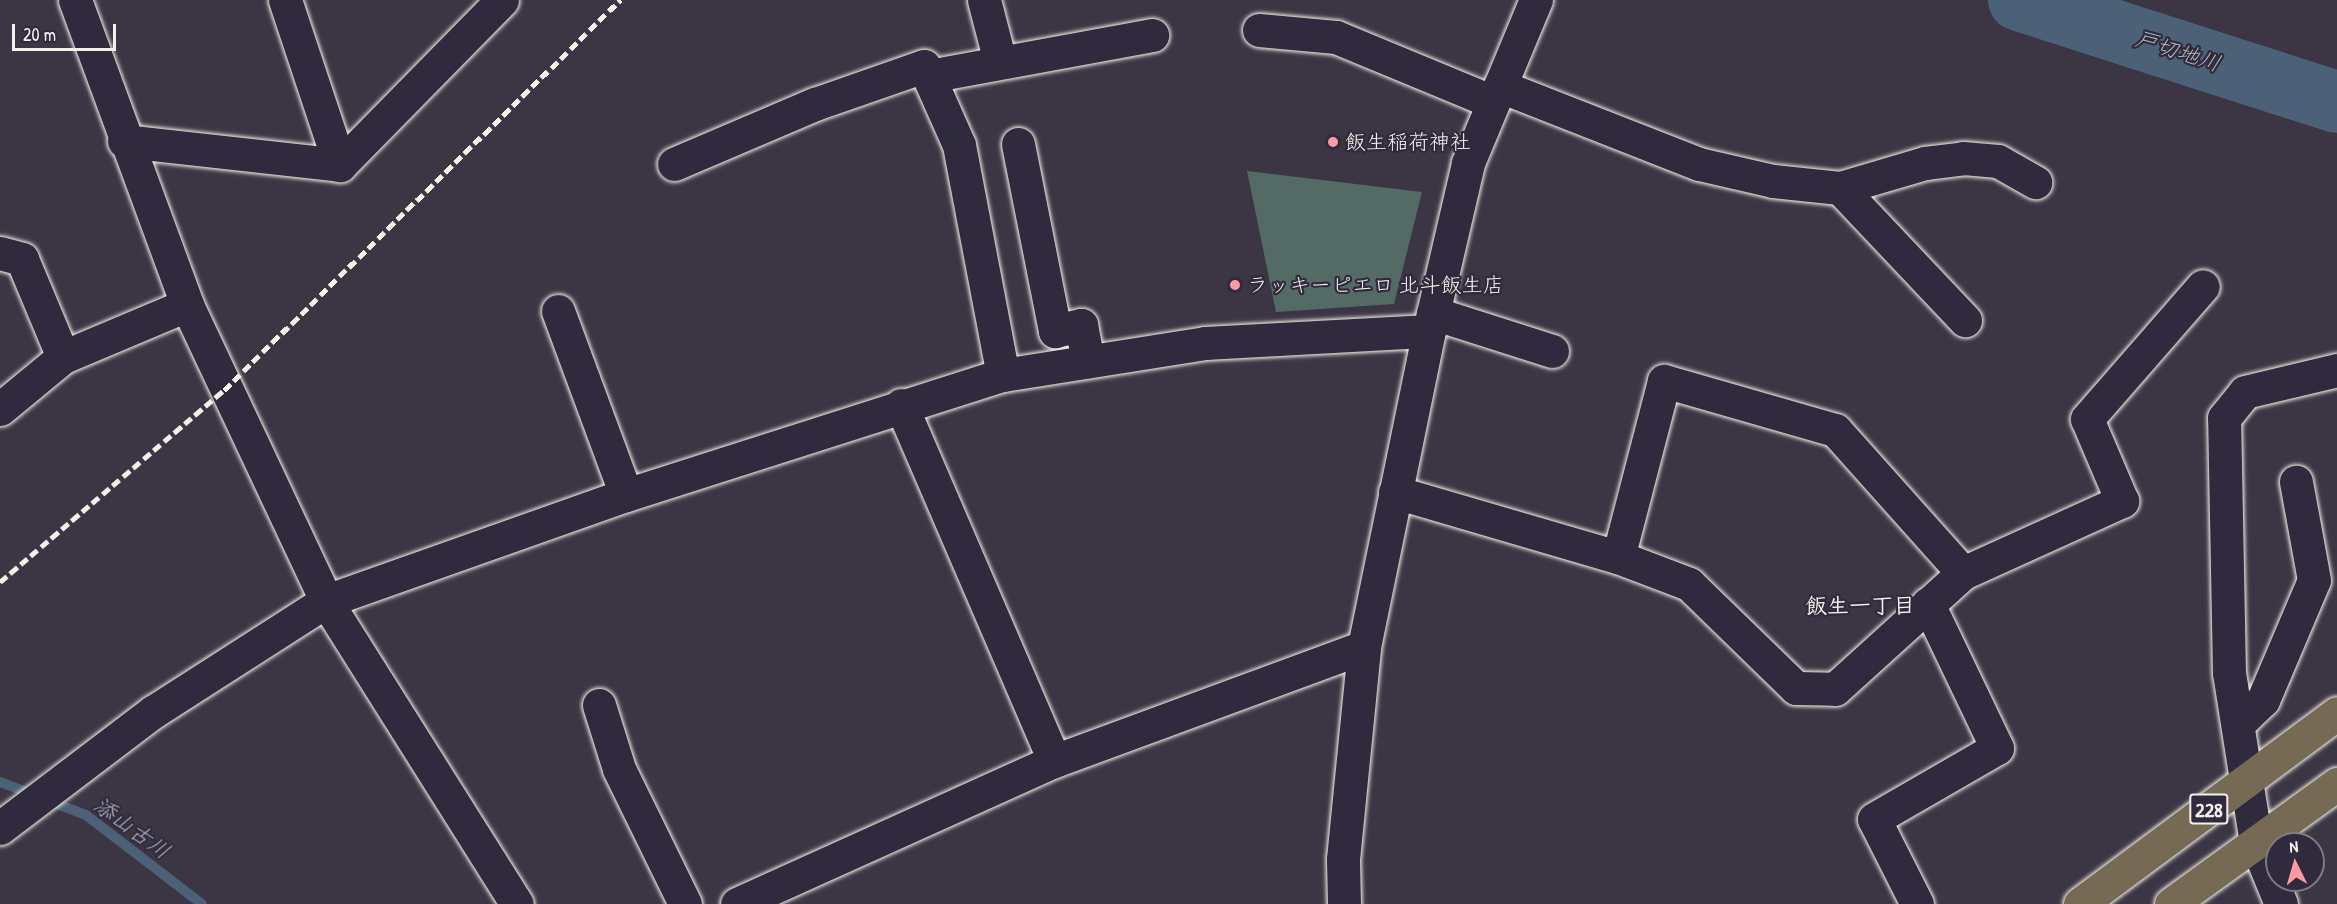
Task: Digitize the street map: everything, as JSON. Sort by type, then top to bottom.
[{"type":"highway","name":"228","points":[[2080,904],[2246,783],[2337,713]]},
{"type":"highway","name":"228","points":[[2171,904],[2337,784]]},
{"type":"street","points":[[75,0],[124,141],[187,305],[326,601],[517,904]]},
{"type":"street","points":[[285,0],[340,165]]},
{"type":"street","points":[[984,0],[1000,62]]},
{"type":"street","points":[[1344,904],[1343,859],[1364,647],[1431,322],[1468,164],[1536,0]]},
{"type":"street","points":[[340,165],[489,6]]},
{"type":"street","points":[[1259,30],[1336,37],[1699,164],[1773,181],[1840,188],[1925,163],[1963,158],[1998,161],[2035,182]]},
{"type":"street","points":[[929,76],[1152,35]]},
{"type":"street","points":[[674,164],[924,66],[959,145],[1003,375]]},
{"type":"street","points":[[124,141],[340,165]]},
{"type":"street","points":[[1018,144],[1055,331],[1081,326],[1088,361]]},
{"type":"street","points":[[1840,188],[1965,320]]},
{"type":"street","points":[[0,253],[22,259],[63,357]]},
{"type":"street","points":[[1395,492],[1618,557],[1689,584],[1796,688],[1835,689],[1963,573],[2122,501],[2087,419],[2203,286]]},
{"type":"street","points":[[0,409],[63,357],[187,305]]},
{"type":"street","points":[[558,311],[626,495]]},
{"type":"street","points":[[0,828],[153,712],[326,601],[626,495],[901,405],[1003,375],[1088,361],[1205,343],[1431,322],[1552,351]]},
{"type":"street","points":[[2281,904],[2256,843],[2229,673],[2223,418],[2245,392],[2337,370]]},
{"type":"street","points":[[1618,557],[1664,381],[1835,430],[1963,573]]},
{"type":"street","points":[[901,405],[1054,760]]},
{"type":"street","points":[[2238,724],[2263,700],[2314,580],[2296,482]]},
{"type":"street","points":[[1917,904],[1874,819],[1997,748],[1928,604]]},
{"type":"street","points":[[737,904],[1054,760],[1364,647]]},
{"type":"street","points":[[599,705],[619,769],[685,904]]},
{"type":"green space","points":[[1247,171],[1422,192],[1394,304],[1276,312]]},
{"type":"waterway","name":"戸切地川","points":[[2019,0],[2337,102]]},
{"type":"waterway","name":"添山古川","points":[[0,782],[86,815],[202,904]]},
{"type":"railway","points":[[0,582],[224,390],[620,0]]},
{"type":"place","name":"飯生稲荷神社","points":[[1333,142]]},
{"type":"place","name":"ラッキーピエロ 北斗飯生店","points":[[1235,285]]},
{"type":"district","name":"飯生一丁目","points":[[1860,606]]}]
